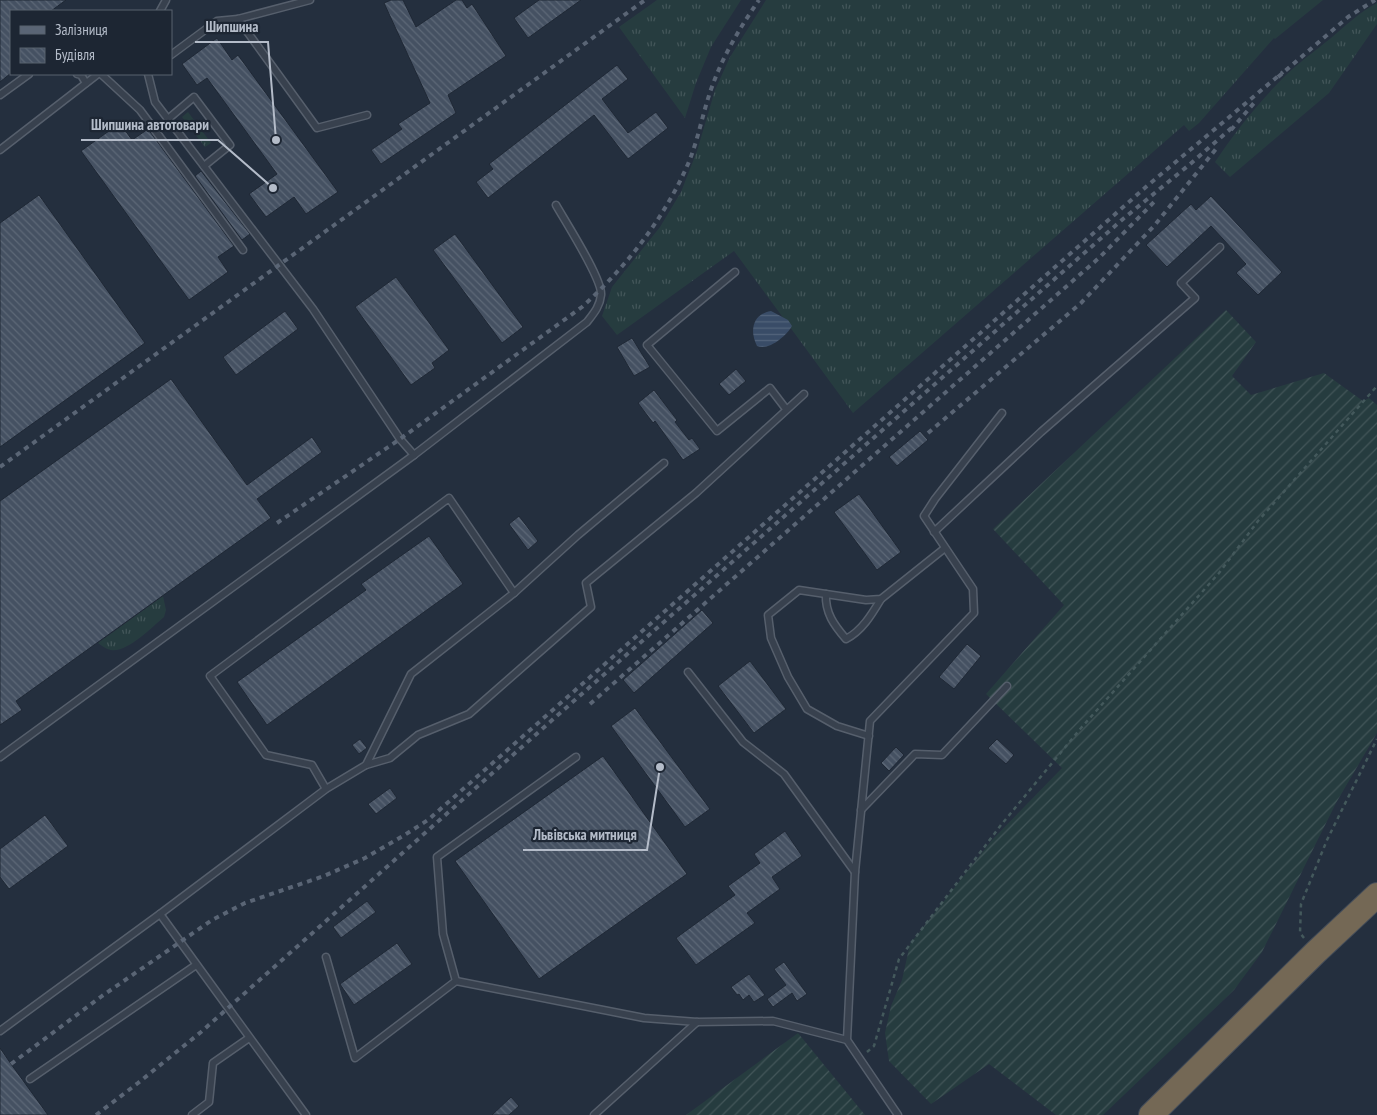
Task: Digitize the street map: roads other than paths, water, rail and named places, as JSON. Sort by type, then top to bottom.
[{"type":"highway","points":[[1150,1115],[1316,952],[1377,895]]},
{"type":"lane","points":[[172,53],[217,21],[238,19],[310,0]]},
{"type":"lane","points":[[238,19],[317,128],[368,115]]},
{"type":"lane","points":[[0,95],[28,75]]},
{"type":"lane","points":[[81,75],[86,83]]},
{"type":"lane","points":[[0,150],[98,75]]},
{"type":"lane","points":[[101,75],[140,110],[243,250]]},
{"type":"lane","points":[[148,75],[155,102],[313,309],[400,439],[414,455]]},
{"type":"lane","points":[[168,119],[194,98],[230,145],[204,166]]},
{"type":"lane","points":[[0,757],[414,455],[587,322],[597,308],[601,290],[584,251],[556,205]]},
{"type":"lane","points":[[934,532],[1041,432],[1195,298],[1182,283],[1220,247]]},
{"type":"lane","points":[[735,272],[647,344],[717,431],[770,388],[786,408]]},
{"type":"lane","points":[[0,1031],[326,789],[366,765],[390,758],[418,735],[469,714],[591,607],[586,583],[696,493],[786,408],[804,394]]},
{"type":"lane","points":[[898,1115],[847,1040],[855,872],[870,721],[974,613],[973,589],[924,516],[934,499],[1002,413]]},
{"type":"lane","points":[[366,765],[411,674],[514,593],[578,535],[664,463]]},
{"type":"lane","points":[[326,789],[312,765],[266,755],[210,676],[449,498],[514,593]]},
{"type":"lane","points":[[826,594],[825,603],[831,622],[846,639],[854,635],[868,620],[881,599],[945,548]]},
{"type":"lane","points":[[868,736],[837,726],[807,710],[788,677],[771,638],[768,615],[799,590],[866,600],[881,599]]},
{"type":"lane","points":[[688,672],[743,742],[784,774],[855,872]]},
{"type":"lane","points":[[861,810],[915,754],[942,755],[1007,686]]},
{"type":"lane","points":[[456,981],[443,934],[437,857],[576,757]]},
{"type":"lane","points":[[160,914],[306,1115]]},
{"type":"lane","points":[[326,956],[355,1058],[456,981],[644,1018],[697,1022],[773,1021],[847,1040]]},
{"type":"lane","points":[[30,1079],[196,965]]},
{"type":"lane","points":[[594,1115],[697,1022]]},
{"type":"lane","points":[[192,1115],[209,1102],[213,1063],[249,1038]]},
{"type":"water","points":[[771,311],[788,320],[792,326],[786,334],[772,345],[757,346],[753,334],[754,324],[760,315]]},
{"type":"railway","points":[[0,467],[645,0]]},
{"type":"railway","points":[[277,523],[400,439],[582,307],[614,276],[629,259],[668,204],[692,154],[717,73],[733,41],[759,0]]},
{"type":"railway","points":[[1278,77],[1348,17],[1375,0]]},
{"type":"railway","points":[[11,1064],[102,996],[212,920],[245,903],[324,876],[365,858],[428,820],[1147,186],[1283,72]]},
{"type":"railway","points":[[1231,130],[1254,103]]},
{"type":"railway","points":[[96,1115],[201,1032],[559,714],[1123,219],[1235,125]]},
{"type":"railway","points":[[928,433],[1081,303],[1154,226],[1216,149]]},
{"type":"railway","points":[[590,704],[1100,257],[1156,200]]},
{"type":"place","name":"Шипшина","points":[[276,140]]},
{"type":"place","name":"Шипшина автотовари","points":[[273,188]]},
{"type":"place","name":"Львівська митниця","points":[[660,767]]}]
